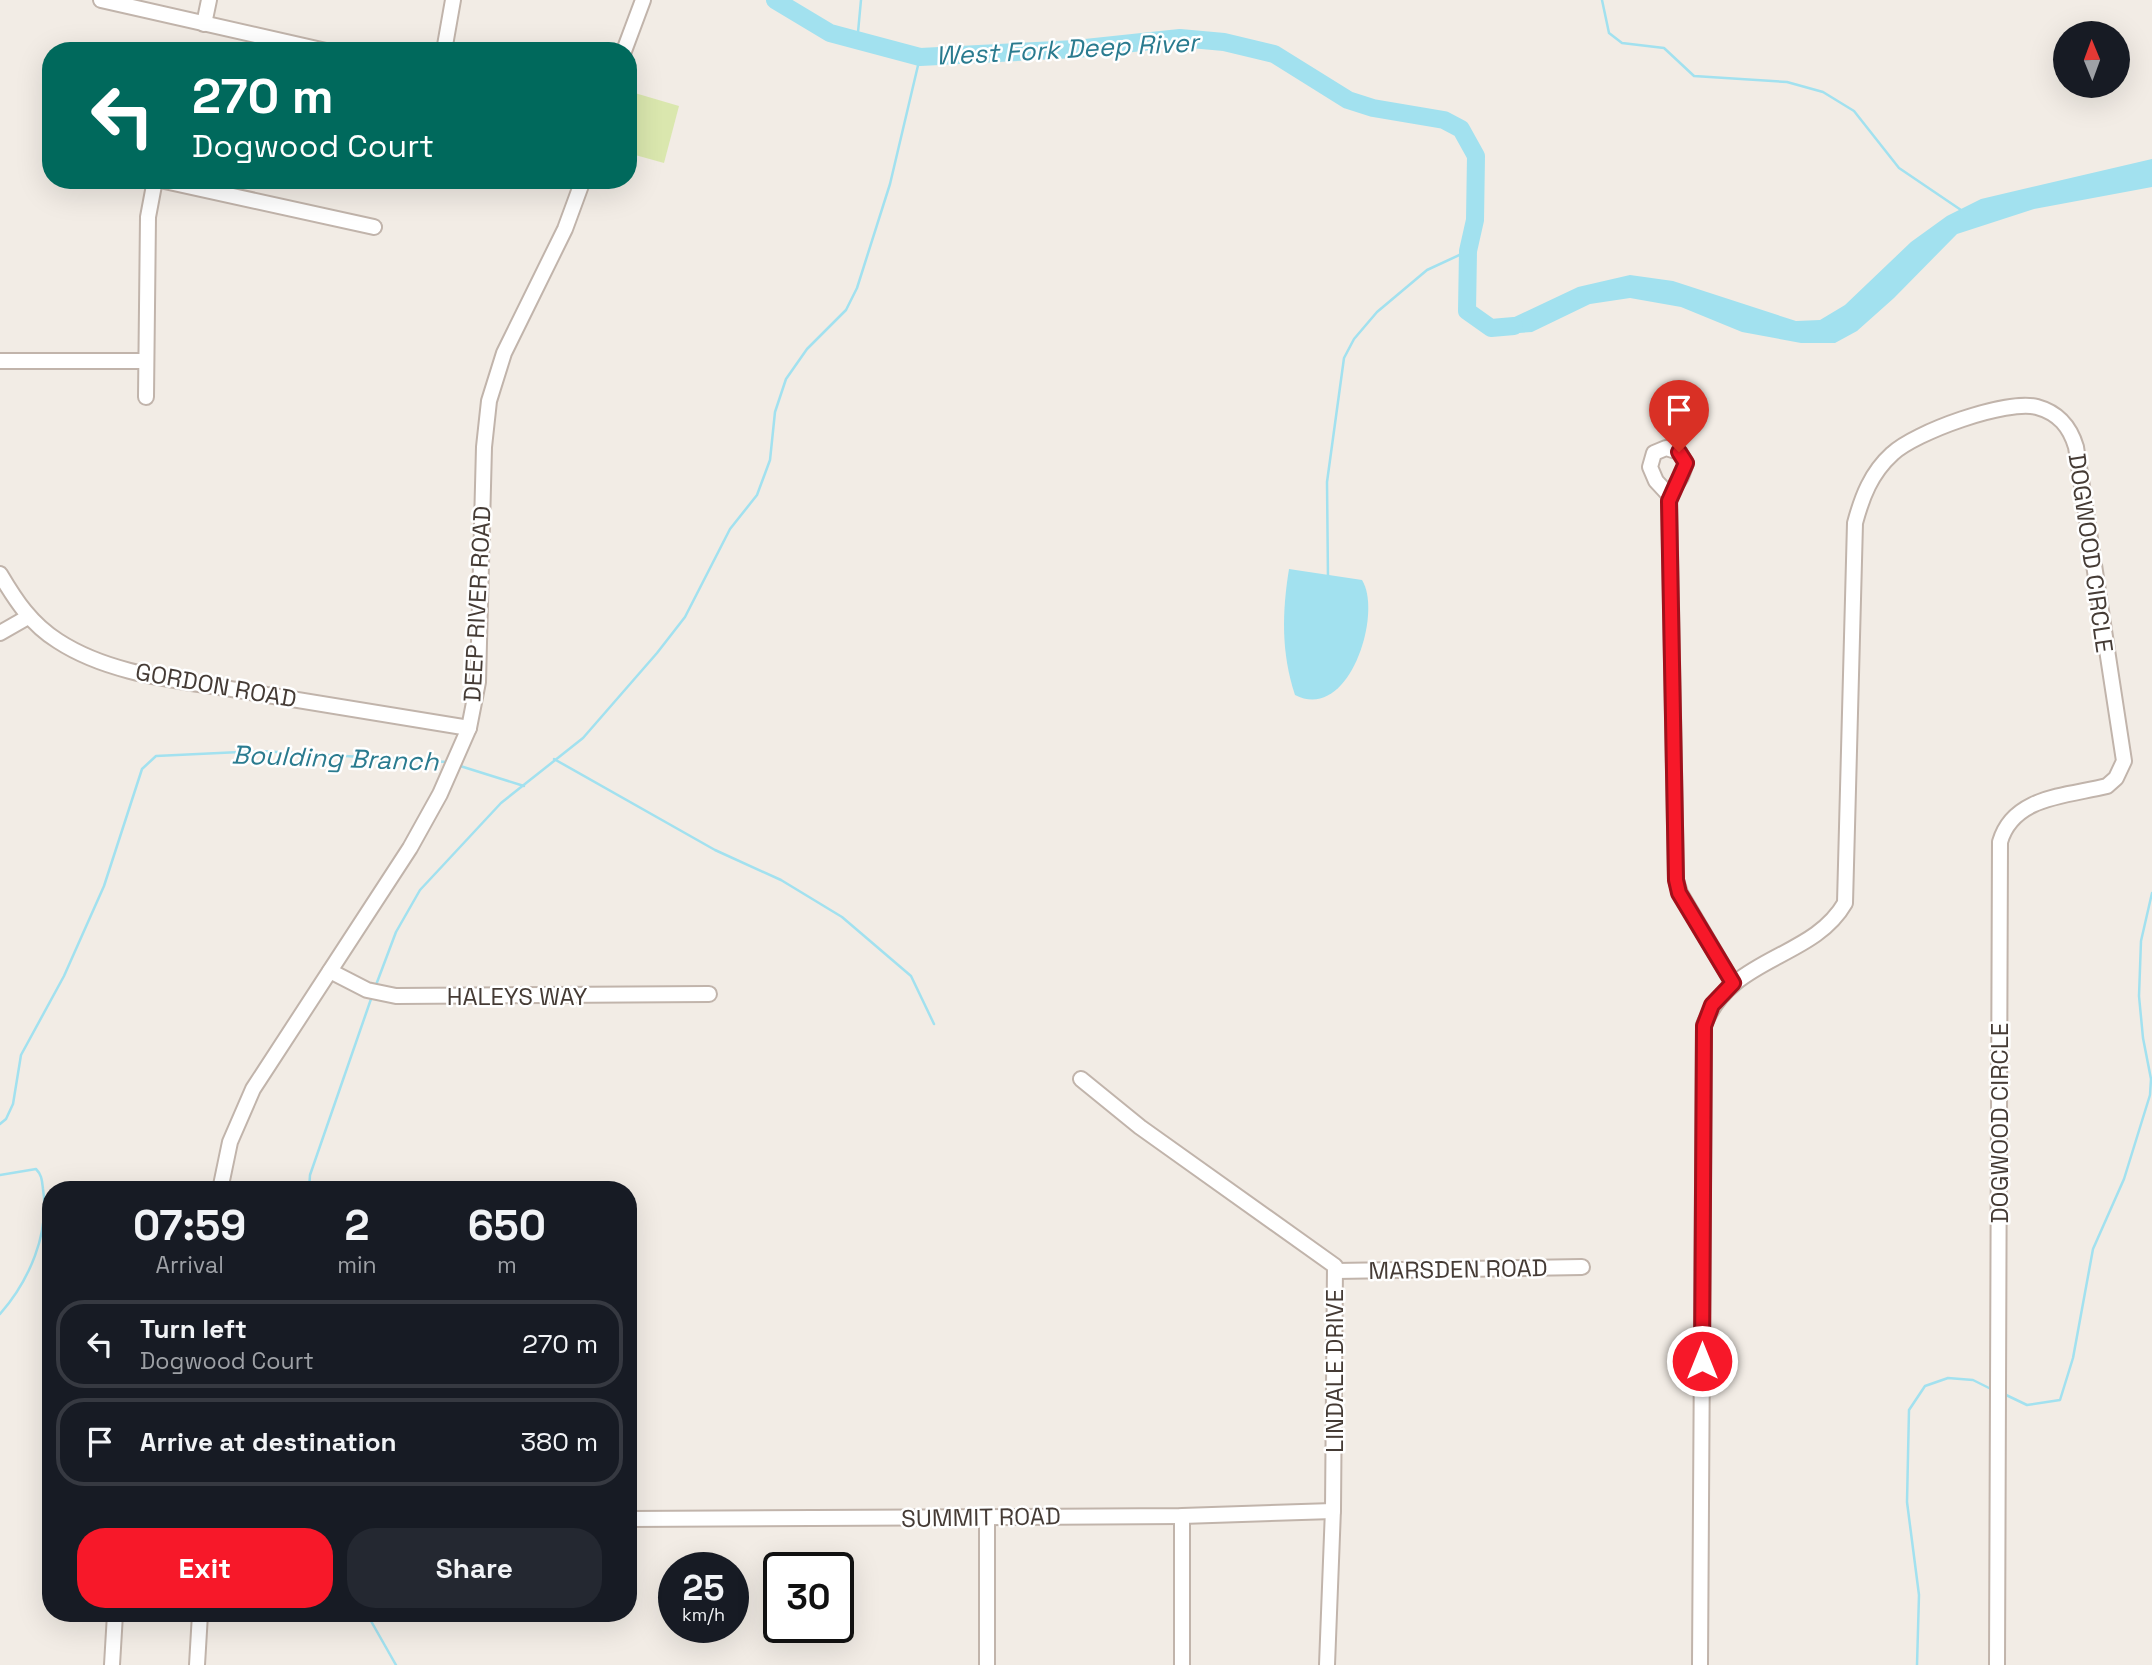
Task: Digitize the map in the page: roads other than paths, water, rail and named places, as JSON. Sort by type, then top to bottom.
[{"type":"street","points":[[101,0],[285,42]]},
{"type":"street","points":[[204,24],[209,0]]},
{"type":"street","points":[[446,42],[453,0]]},
{"type":"street","points":[[627,42],[643,0]]},
{"type":"street","points":[[146,397],[148,217],[155,189]]},
{"type":"street","points":[[199,189],[374,227]]},
{"type":"street","name":"DEEP RIVER ROAD","points":[[222,1181],[230,1142],[253,1089],[410,848],[452,771],[469,728],[478,682],[484,447],[489,401],[504,353],[565,229],[580,189]]},
{"type":"street","points":[[0,361],[146,361]]},
{"type":"street","name":"DOGWOOD CIRCLE","points":[[1700,1665],[1704,1026],[1712,1005],[1733,983],[1820,930],[1838,915],[1845,903],[1854,523],[1871,479],[1905,443],[1943,425],[2024,406],[2051,412],[2062,420],[2076,447],[2124,761],[2116,778],[2107,786],[2026,806],[2007,825],[2000,842],[1997,1665]]},
{"type":"street","points":[[1669,495],[1676,880],[1679,893],[1733,983]]},
{"type":"street","name":"GORDON ROAD","points":[[0,574],[28,617],[57,641],[110,665],[181,680],[469,728]]},
{"type":"street","points":[[0,633],[28,617]]},
{"type":"street","name":"HALEYS WAY","points":[[330,971],[367,989],[397,996],[709,994]]},
{"type":"street","name":"LINDALE DRIVE","points":[[1081,1079],[1140,1127],[1335,1266],[1333,1511],[1327,1665]]},
{"type":"street","name":"MARSDEN ROAD","points":[[1335,1271],[1582,1267]]},
{"type":"street","name":"SUMMIT ROAD","points":[[637,1519],[1182,1516],[1333,1511]]},
{"type":"street","points":[[1182,1516],[1182,1665]]},
{"type":"street","points":[[987,1517],[987,1665]]},
{"type":"street","points":[[112,1665],[115,1622]]},
{"type":"street","points":[[197,1665],[200,1622]]},
{"type":"water","points":[[2152,159],[2152,187],[2034,209],[1957,234],[1894,298],[1857,331],[1835,343],[1801,343],[1742,332],[1681,307],[1630,298],[1590,304],[1532,332],[1505,334],[1491,328],[1578,287],[1630,275],[1673,281],[1796,321],[1820,320],[1845,305],[1911,242],[1947,216],[1981,199]]},
{"type":"water","points":[[1289,569],[1362,580],[1367,596],[1368,616],[1357,660],[1345,680],[1331,693],[1314,699],[1295,695],[1287,664],[1284,617]]},
{"type":"waterway","name":"West Fork Deep River","points":[[775,0],[830,33],[920,57],[1076,49],[1180,38],[1224,42],[1274,54],[1348,100],[1373,108],[1444,120],[1461,129],[1476,156],[1475,220],[1468,251],[1467,311],[1491,328],[1514,326]]},
{"type":"waterway","points":[[857,43],[861,0]]},
{"type":"waterway","points":[[1602,0],[1609,33],[1622,43],[1664,48],[1694,76],[1787,82],[1823,92],[1854,111],[1899,168],[1961,210]]},
{"type":"waterway","name":"Boulding Branch","points":[[376,985],[396,932],[420,890],[501,803],[583,738],[657,653],[685,617],[730,529],[757,495],[770,460],[775,412],[786,379],[807,349],[846,310],[857,288],[890,184],[920,57]]},
{"type":"waterway","points":[[1328,578],[1327,482],[1344,358],[1354,339],[1377,312],[1427,270],[1468,251]]},
{"type":"waterway","name":"Boulding Branch","points":[[0,1124],[6,1119],[13,1104],[21,1055],[64,976],[104,886],[142,769],[156,756],[260,751],[447,762]]},
{"type":"waterway","points":[[554,759],[715,850],[781,880],[842,917],[911,976],[934,1024]]},
{"type":"waterway","name":"Boulding Branch","points":[[457,765],[524,786]]},
{"type":"waterway","points":[[2004,1394],[2027,1405],[2060,1400],[2073,1358],[2093,1249],[2124,1179],[2150,1095],[2151,1079],[2139,996],[2141,941],[2152,893]]},
{"type":"waterway","points":[[310,1181],[371,999]]},
{"type":"waterway","name":"Boulding Branch","points":[[0,1175],[36,1169],[42,1187]]},
{"type":"waterway","name":"Boulding Branch","points":[[0,1314],[28,1272],[42,1228]]},
{"type":"waterway","points":[[1917,1665],[1919,1595],[1907,1502],[1909,1410],[1925,1386],[1948,1378],[1973,1380],[1991,1389]]},
{"type":"waterway","points":[[372,1622],[396,1665]]}]
